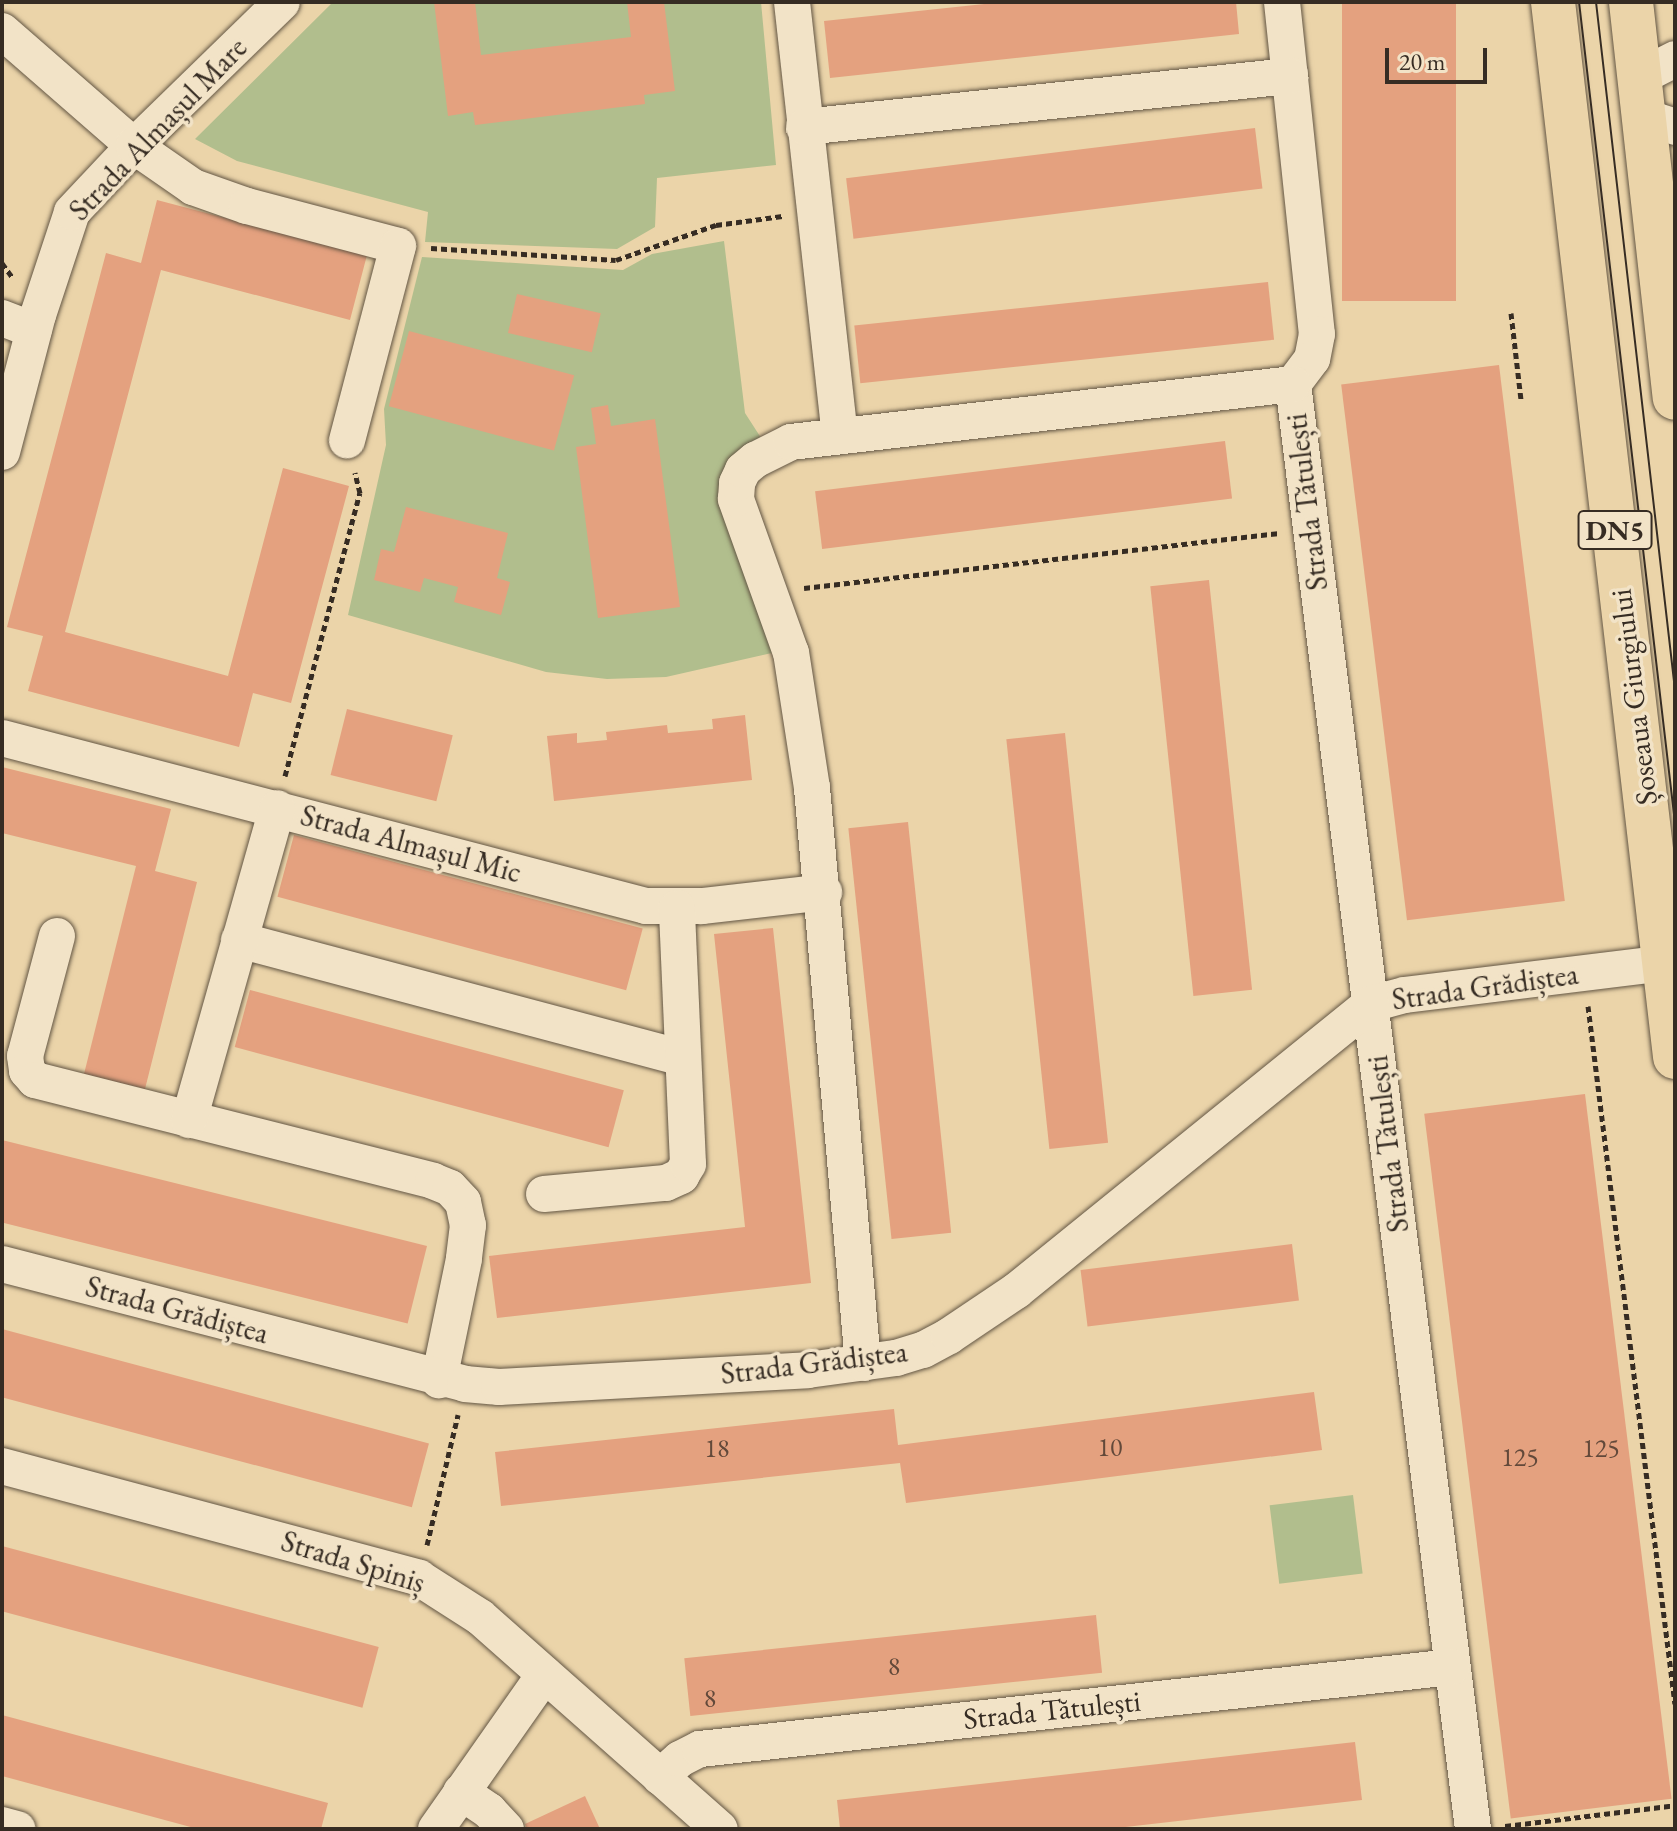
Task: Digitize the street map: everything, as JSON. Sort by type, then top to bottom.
[{"type":"main road","name":"Șoseaua Giurgiului","points":[[1553,2],[1675,1057]]},
{"type":"main road","points":[[1631,2],[1659,95],[1674,387]]},
{"type":"street","name":"Strada Almașul Mare","points":[[2,452],[18,324],[66,224],[88,193],[282,2]]},
{"type":"street","points":[[792,2],[840,435]]},
{"type":"street","name":"Strada Tătulești","points":[[1282,2],[1317,334],[1312,359],[1293,384],[1309,529],[1452,1667],[1484,1828]]},
{"type":"street","points":[[2,31],[134,146],[193,187],[218,197],[398,246],[347,440]]},
{"type":"street","points":[[804,127],[1290,76]]},
{"type":"street","name":"Strada Tătulești","points":[[772,598],[736,499],[737,483],[743,470],[772,450],[791,442],[1293,384]]},
{"type":"street","points":[[772,598],[791,653],[824,892],[863,1363]]},
{"type":"street","name":"Strada Almașul Mic","points":[[2,738],[646,906],[677,908],[824,892]]},
{"type":"street","points":[[189,1120],[277,808]]},
{"type":"street","points":[[544,1194],[666,1183],[681,1176],[688,1164],[677,908]]},
{"type":"street","points":[[57,936],[25,1056],[27,1071],[35,1080],[433,1181],[450,1188],[463,1202],[468,1225],[452,1382]]},
{"type":"street","points":[[239,940],[682,1058]]},
{"type":"street","name":"Strada Grădiștea","points":[[2,1264],[452,1382],[530,1385],[808,1370],[863,1363],[923,1350],[1016,1291],[1371,1004],[1405,995],[1664,963]]},
{"type":"street","name":"Strada Spiniș","points":[[2,1466],[419,1578],[471,1609],[720,1829]]},
{"type":"street","name":"Strada Tătulești","points":[[660,1777],[680,1759],[700,1749],[1452,1667]]},
{"type":"street","points":[[436,1829],[545,1674]]},
{"type":"street","points":[[461,1792],[489,1811],[506,1829]]},
{"type":"street","points":[[2,1825],[17,1829]]},
{"type":"path","points":[[398,246],[616,260],[716,225],[814,212]]},
{"type":"path","points":[[1511,313],[1521,400]]},
{"type":"path","points":[[277,808],[360,493],[347,440]]},
{"type":"path","points":[[772,598],[834,583],[1309,529]]},
{"type":"path","points":[[1584,973],[1675,1704]]},
{"type":"path","points":[[419,1578],[452,1382]]},
{"type":"path","points":[[1484,1828],[1675,1805]]},
{"type":"green space","points":[[333,2],[761,2],[776,165],[657,178],[655,227],[617,249],[425,242],[428,212],[237,161],[195,139]]},
{"type":"green space","points":[[724,241],[745,413],[765,444],[742,460],[776,652],[666,677],[607,679],[546,672],[348,615],[386,445],[384,409],[422,257],[623,270],[652,254]]},
{"type":"green space","points":[[1353,1495],[1363,1573],[1279,1584],[1270,1505]]},
{"type":"building","points":[[434,2],[475,2],[481,55],[631,37],[627,2],[664,2],[675,91],[644,95],[645,104],[475,125],[473,112],[448,116]]},
{"type":"building","points":[[1003,2],[1236,2],[1239,34],[830,78],[824,21]]},
{"type":"building","points":[[1342,2],[1456,2],[1456,301],[1342,301]]},
{"type":"building","points":[[1255,128],[1262,189],[854,239],[846,178]]},
{"type":"building","points":[[157,200],[367,255],[350,320],[161,270],[65,632],[228,676],[283,468],[349,486],[291,703],[253,693],[239,747],[28,691],[43,636],[7,627],[106,253],[141,263]]},
{"type":"building","points":[[1268,282],[1274,340],[860,383],[854,325]]},
{"type":"building","points":[[517,294],[601,313],[592,352],[508,333]]},
{"type":"building","points":[[409,331],[574,375],[554,451],[389,406]]},
{"type":"building","points":[[1499,365],[1565,901],[1407,920],[1341,384]]},
{"type":"building","points":[[608,405],[611,426],[655,419],[680,607],[598,618],[576,447],[596,444],[591,408]]},
{"type":"building","points":[[1225,441],[1232,499],[822,549],[815,491]]},
{"type":"building","points":[[406,507],[508,533],[497,578],[510,582],[501,615],[454,602],[458,587],[424,578],[420,592],[374,580],[381,549],[394,552]]},
{"type":"building","points":[[1209,580],[1252,990],[1193,996],[1150,586]]},
{"type":"building","points":[[347,709],[453,735],[436,801],[331,775]]},
{"type":"building","points":[[745,715],[752,780],[554,801],[547,736],[577,733],[577,743],[607,740],[606,732],[667,725],[668,733],[713,729],[712,719]]},
{"type":"building","points":[[1065,733],[1108,1143],[1049,1149],[1006,739]]},
{"type":"building","points":[[2,767],[171,809],[155,871],[197,882],[145,1089],[84,1074],[136,866],[2,833]]},
{"type":"building","points":[[908,822],[951,1233],[891,1239],[848,828]]},
{"type":"building","points":[[294,835],[643,928],[626,990],[277,897]]},
{"type":"building","points":[[773,928],[811,1283],[497,1318],[489,1256],[745,1227],[714,934]]},
{"type":"building","points":[[250,990],[624,1090],[609,1147],[235,1047]]},
{"type":"building","points":[[1585,1094],[1672,1799],[1511,1818],[1424,1114]]},
{"type":"building","points":[[2,1140],[427,1246],[408,1324],[2,1222]]},
{"type":"building","points":[[1292,1244],[1299,1301],[1088,1327],[1081,1270]]},
{"type":"building","points":[[2,1329],[429,1443],[412,1507],[2,1397]]},
{"type":"building","points":[[1314,1392],[1322,1450],[906,1503],[900,1463],[501,1506],[495,1452],[894,1409],[898,1445]]},
{"type":"building","points":[[2,1546],[379,1647],[362,1708],[2,1611]]},
{"type":"building","points":[[1096,1615],[1102,1673],[690,1716],[684,1658]]},
{"type":"building","points":[[2,1715],[328,1803],[321,1829],[198,1829],[2,1776]]},
{"type":"building","points":[[1355,1742],[1362,1800],[1108,1829],[840,1829],[837,1800]]},
{"type":"building","points":[[585,1796],[600,1829],[527,1829],[525,1824]]},
{"type":"tram line","points":[[1579,2],[1675,823]]},
{"type":"tram line","points":[[1596,2],[1675,690]]}]
